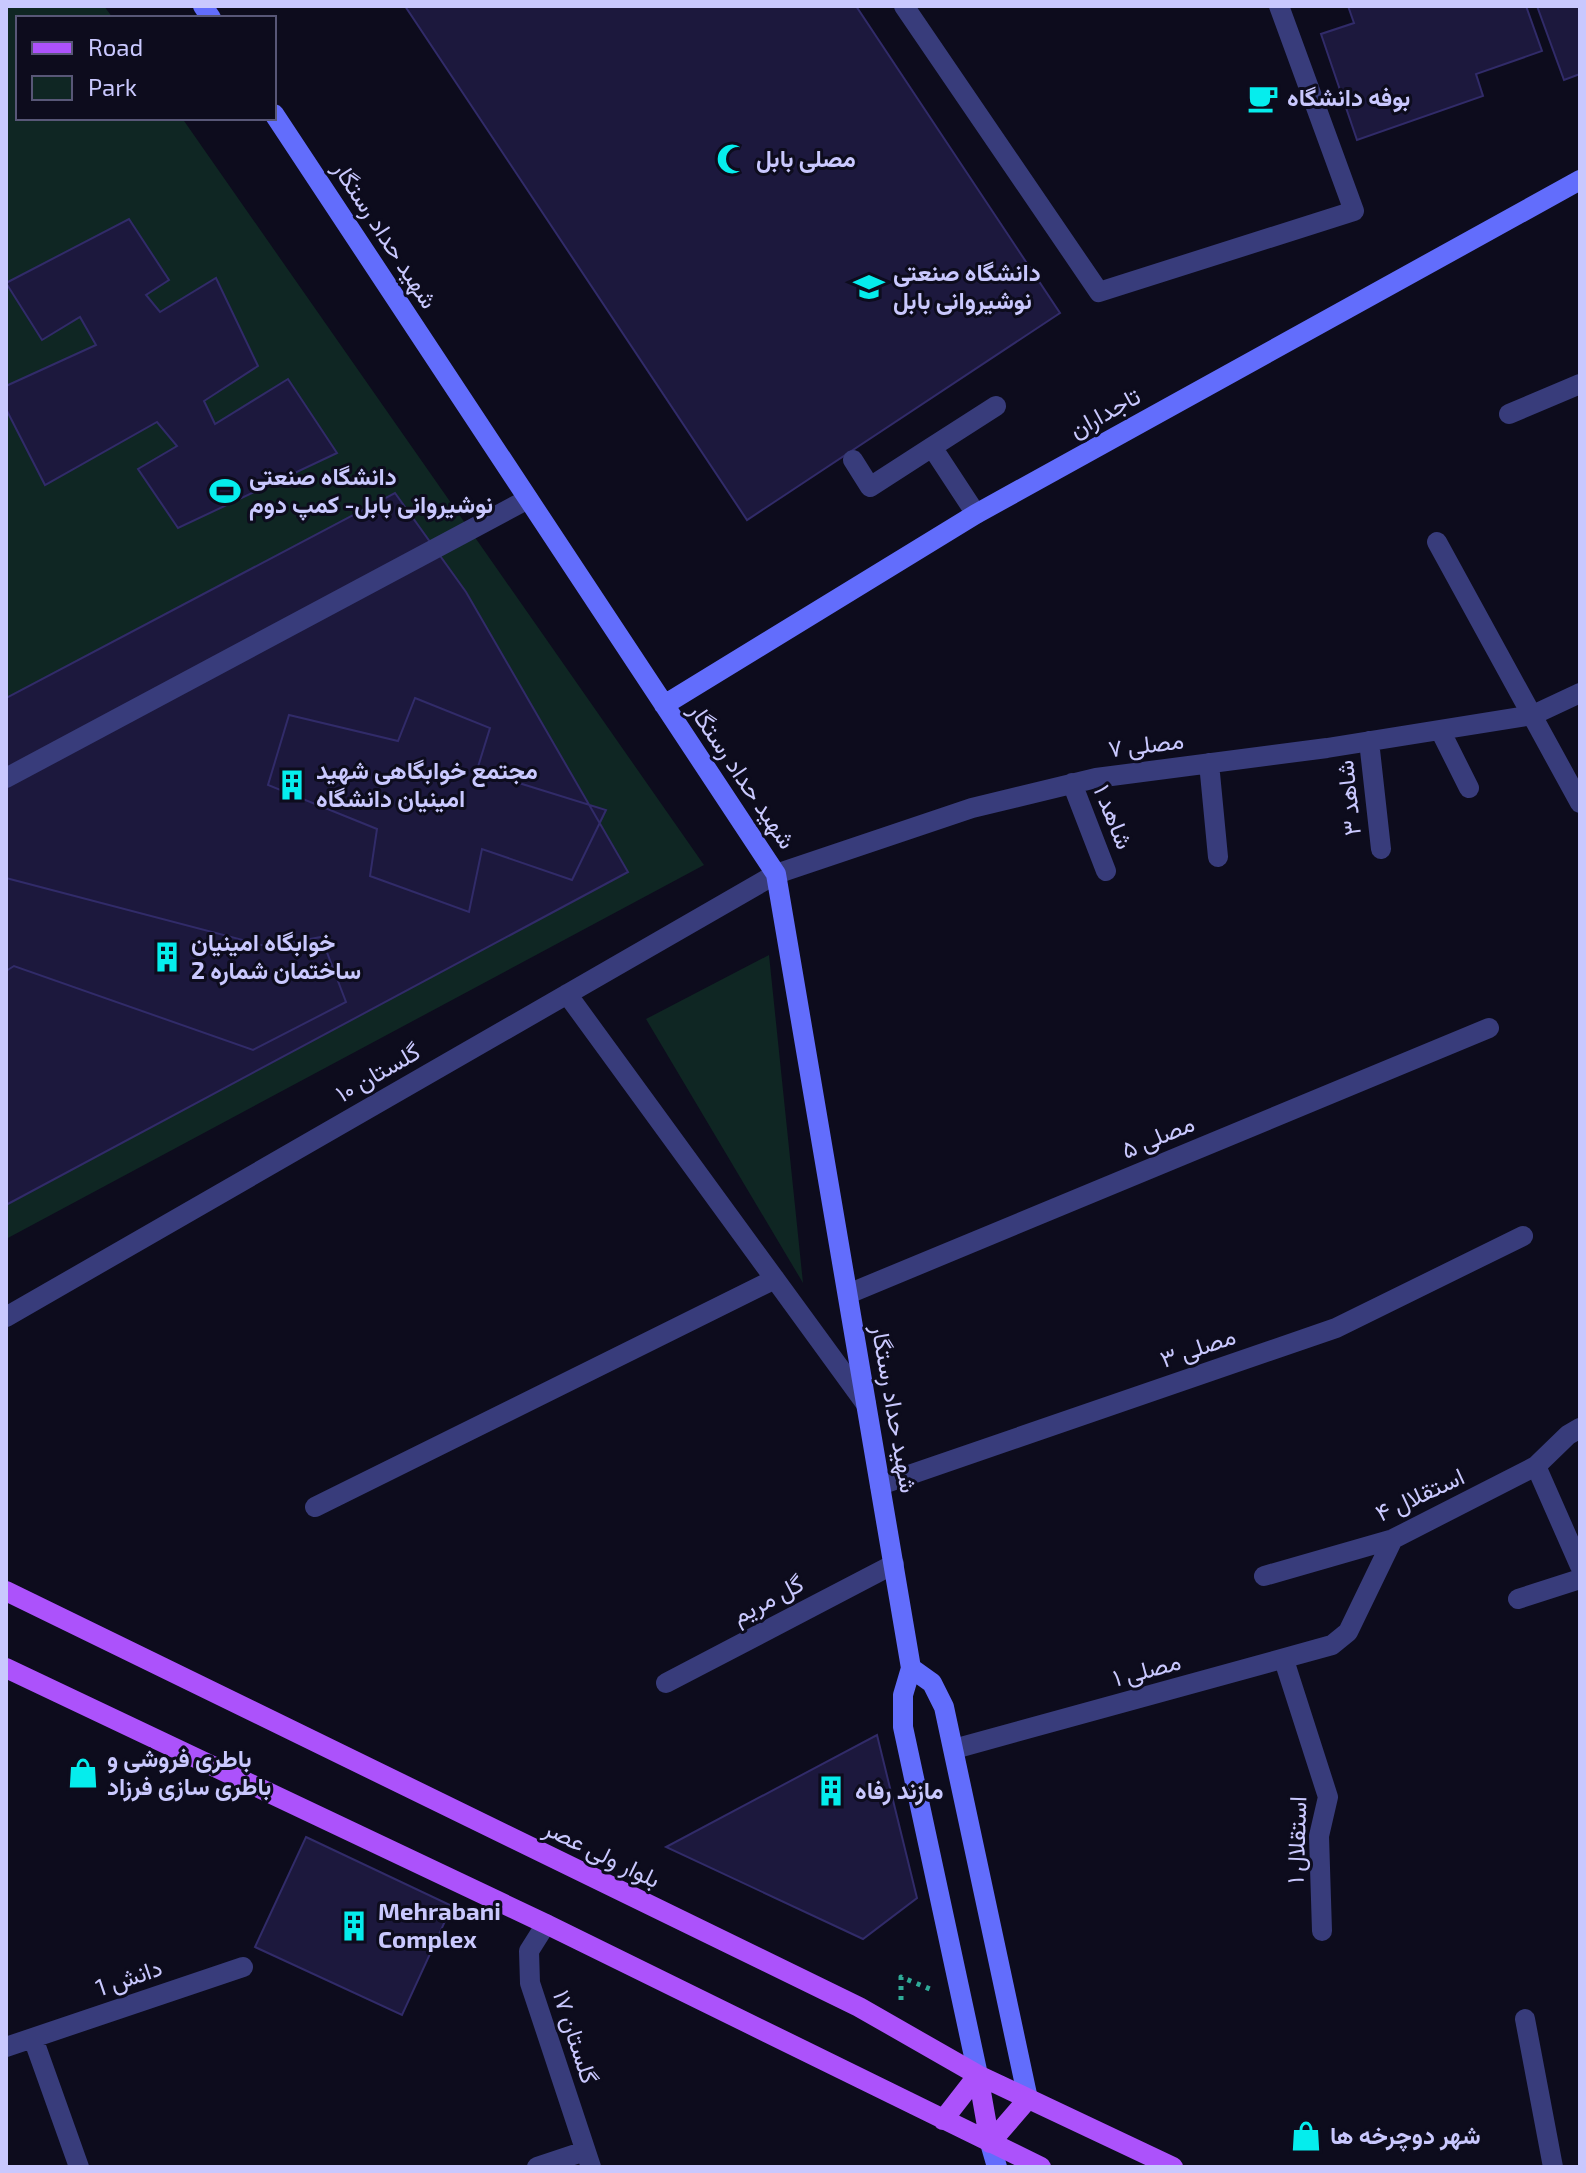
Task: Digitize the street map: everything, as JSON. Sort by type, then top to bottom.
[{"type":"main road","name":"شهید حداد رستگار","points":[[276,117],[776,874],[911,1668],[903,1695],[903,1727],[978,2075]]},
{"type":"main road","name":"تاجداران","points":[[664,705],[976,514],[1580,180]]},
{"type":"main road","name":"بلوار ولی عصر","points":[[6,1591],[859,2007],[978,2075],[1173,2167]]},
{"type":"main road","points":[[6,1668],[546,1924],[1041,2167]]},
{"type":"main road","points":[[911,1668],[932,1683],[944,1707],[1028,2099],[990,2143]]},
{"type":"main road","points":[[943,2120],[978,2075]]},
{"type":"main road","points":[[978,2075],[997,2167]]},
{"type":"street","points":[[904,6],[1099,292],[1354,211],[1279,6]]},
{"type":"street","points":[[1509,414],[1580,384]]},
{"type":"street","points":[[853,460],[870,487],[996,406]]},
{"type":"street","points":[[932,447],[976,514]]},
{"type":"street","points":[[6,778],[528,499]]},
{"type":"street","points":[[1437,542],[1580,803]]},
{"type":"street","name":"مصلی ۷","points":[[776,874],[972,808],[1072,783],[1533,715],[1580,693]]},
{"type":"street","points":[[1440,730],[1469,788]]},
{"type":"street","name":"شاهد ۳","points":[[1369,741],[1381,849]]},
{"type":"street","points":[[1209,763],[1218,857]]},
{"type":"street","name":"شاهد ۱","points":[[1072,783],[1106,871]]},
{"type":"street","name":"گلستان ۱۰","points":[[6,1317],[776,874]]},
{"type":"street","points":[[567,994],[866,1404]]},
{"type":"street","name":"مصلی ۵","points":[[848,1294],[1489,1028]]},
{"type":"street","name":"مصلی ۳","points":[[880,1485],[1336,1328],[1523,1236]]},
{"type":"street","points":[[315,1507],[775,1279]]},
{"type":"street","name":"استقلال ۴","points":[[1264,1576],[1393,1539],[1536,1466],[1568,1435],[1580,1428]]},
{"type":"street","points":[[1536,1466],[1580,1566]]},
{"type":"street","name":"مصلی ۱","points":[[954,1749],[1332,1645],[1348,1632],[1393,1539]]},
{"type":"street","name":"گل مریم","points":[[666,1683],[894,1564]]},
{"type":"street","points":[[1518,1599],[1580,1579]]},
{"type":"street","name":"استقلال ۱","points":[[1284,1660],[1328,1797],[1319,1836],[1322,1931]]},
{"type":"street","name":"گلستان ۱۷","points":[[546,1924],[529,1951],[530,1983],[588,2159]]},
{"type":"street","name":"دانش 1","points":[[6,2047],[243,1967]]},
{"type":"street","points":[[1525,2019],[1553,2167]]},
{"type":"street","points":[[33,2038],[79,2167]]},
{"type":"street","points":[[537,2167],[588,2159]]},
{"type":"green space","name":"دانشگاه صنعتی نوشیروانی بابل- کمپ دوم","points":[[6,6],[104,6],[112,16],[16,16],[16,120],[183,120],[704,865],[6,1239]]},
{"type":"green space","points":[[769,955],[803,1283],[646,1019]]},
{"type":"building","name":"مصلی بابل","points":[[405,6],[856,6],[1060,313],[747,520]]},
{"type":"building","points":[[1348,6],[1526,6],[1542,51],[1476,74],[1483,96],[1357,140],[1321,34],[1354,23]]},
{"type":"building","points":[[1537,6],[1580,6],[1580,74],[1564,80]]},
{"type":"building","points":[[129,219],[169,280],[146,295],[160,312],[216,278],[258,366],[204,401],[215,424],[288,379],[337,453],[178,528],[138,469],[177,446],[157,422],[45,485],[6,409],[6,386],[96,345],[80,317],[42,340],[6,283]]},
{"type":"building","name":"مجتمع خوابگاهی شهید امینیان دانشگاه","points":[[395,493],[466,592],[628,872],[6,1205],[6,698]]},
{"type":"building","points":[[415,698],[490,728],[477,770],[606,810],[572,880],[482,849],[469,912],[370,876],[377,829],[268,785],[289,715],[398,741]]},
{"type":"building","name":"خوابگاه امینیان ساختمان شماره 2","points":[[6,878],[269,947],[321,937],[346,1002],[253,1050],[14,966],[6,971]]},
{"type":"building","name":"مازند رفاه","points":[[877,1735],[917,1898],[863,1939],[666,1847]]},
{"type":"building","name":"Mehrabani Complex","points":[[306,1837],[452,1906],[402,2015],[255,1947]]},
{"type":"place","name":"بوفه دانشگاه","points":[[1263,98]]},
{"type":"place","name":"مصلی بابل","points":[[732,159]]},
{"type":"place","name":"دانشگاه صنعتی نوشیروانی بابل","points":[[869,287]]},
{"type":"place","name":"دانشگاه صنعتی نوشیروانی بابل- کمپ دوم","points":[[225,491]]},
{"type":"place","name":"مجتمع خوابگاهی شهید امینیان دانشگاه","points":[[292,785]]},
{"type":"place","name":"خوابگاه امینیان ساختمان شماره 2","points":[[167,957]]},
{"type":"place","name":"باطری فروشی و باطری سازی فرزاد","points":[[83,1773]]},
{"type":"place","name":"مازند رفاه","points":[[831,1791]]},
{"type":"place","name":"Mehrabani Complex","points":[[354,1926]]},
{"type":"place","name":"شهر دوچرخه ها","points":[[1306,2136]]}]
